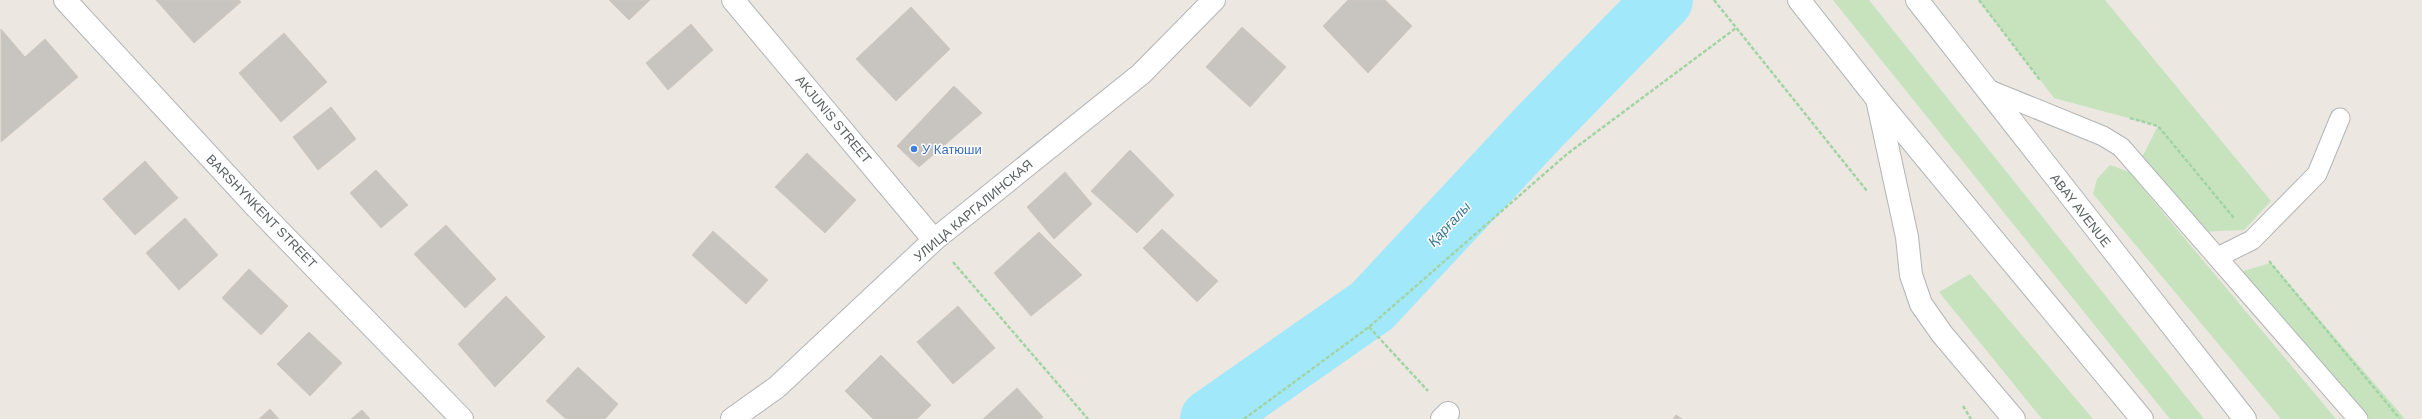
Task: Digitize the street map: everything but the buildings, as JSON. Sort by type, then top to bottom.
[{"type":"street","name":"BARSHYNKENT STREET","points":[[65,0],[257,208],[410,363],[462,419]]},
{"type":"street","name":"AKJUNIS STREET","points":[[733,0],[934,240]]},
{"type":"street","name":"УЛИЦА КАРГАЛИНСКАЯ","points":[[732,419],[777,387],[934,240],[1141,74],[1214,0]]},
{"type":"street","name":"ABAY AVENUE","points":[[1917,0],[2245,419]]},
{"type":"street","points":[[1803,4],[1877,99],[2142,419]]},
{"type":"street","points":[[1877,99],[1907,237],[1911,275],[1921,304],[1942,334],[2014,419]]},
{"type":"lane","points":[[1985,88],[2103,136],[2121,147],[2358,419]]},
{"type":"lane","points":[[2218,257],[2252,240],[2316,174],[2340,118]]},
{"type":"path","points":[[1714,0],[1869,194]]},
{"type":"path","points":[[1244,419],[1369,327],[1567,154],[1736,28]]},
{"type":"path","points":[[934,240],[1088,419]]},
{"type":"path","points":[[1369,327],[1445,416]]},
{"type":"path","points":[[1959,400],[1971,419]]},
{"type":"green space","points":[[1833,0],[1869,0],[2204,419],[2170,419]]},
{"type":"green space","points":[[1979,0],[2105,0],[2271,201],[2244,230],[2196,232],[2138,165],[2158,126],[2054,98]]},
{"type":"green space","points":[[2110,165],[2129,172],[2336,419],[2281,419],[2093,194],[2097,179]]},
{"type":"green space","points":[[2271,263],[2405,419],[2358,419],[2233,274]]},
{"type":"green space","points":[[1970,274],[2093,419],[2042,419],[1939,292]]},
{"type":"waterway","name":"Қарғалы","points":[[1210,419],[1372,306],[1540,126],[1663,0]]},
{"type":"place","name":"У Катюши","points":[[914,149]]}]
